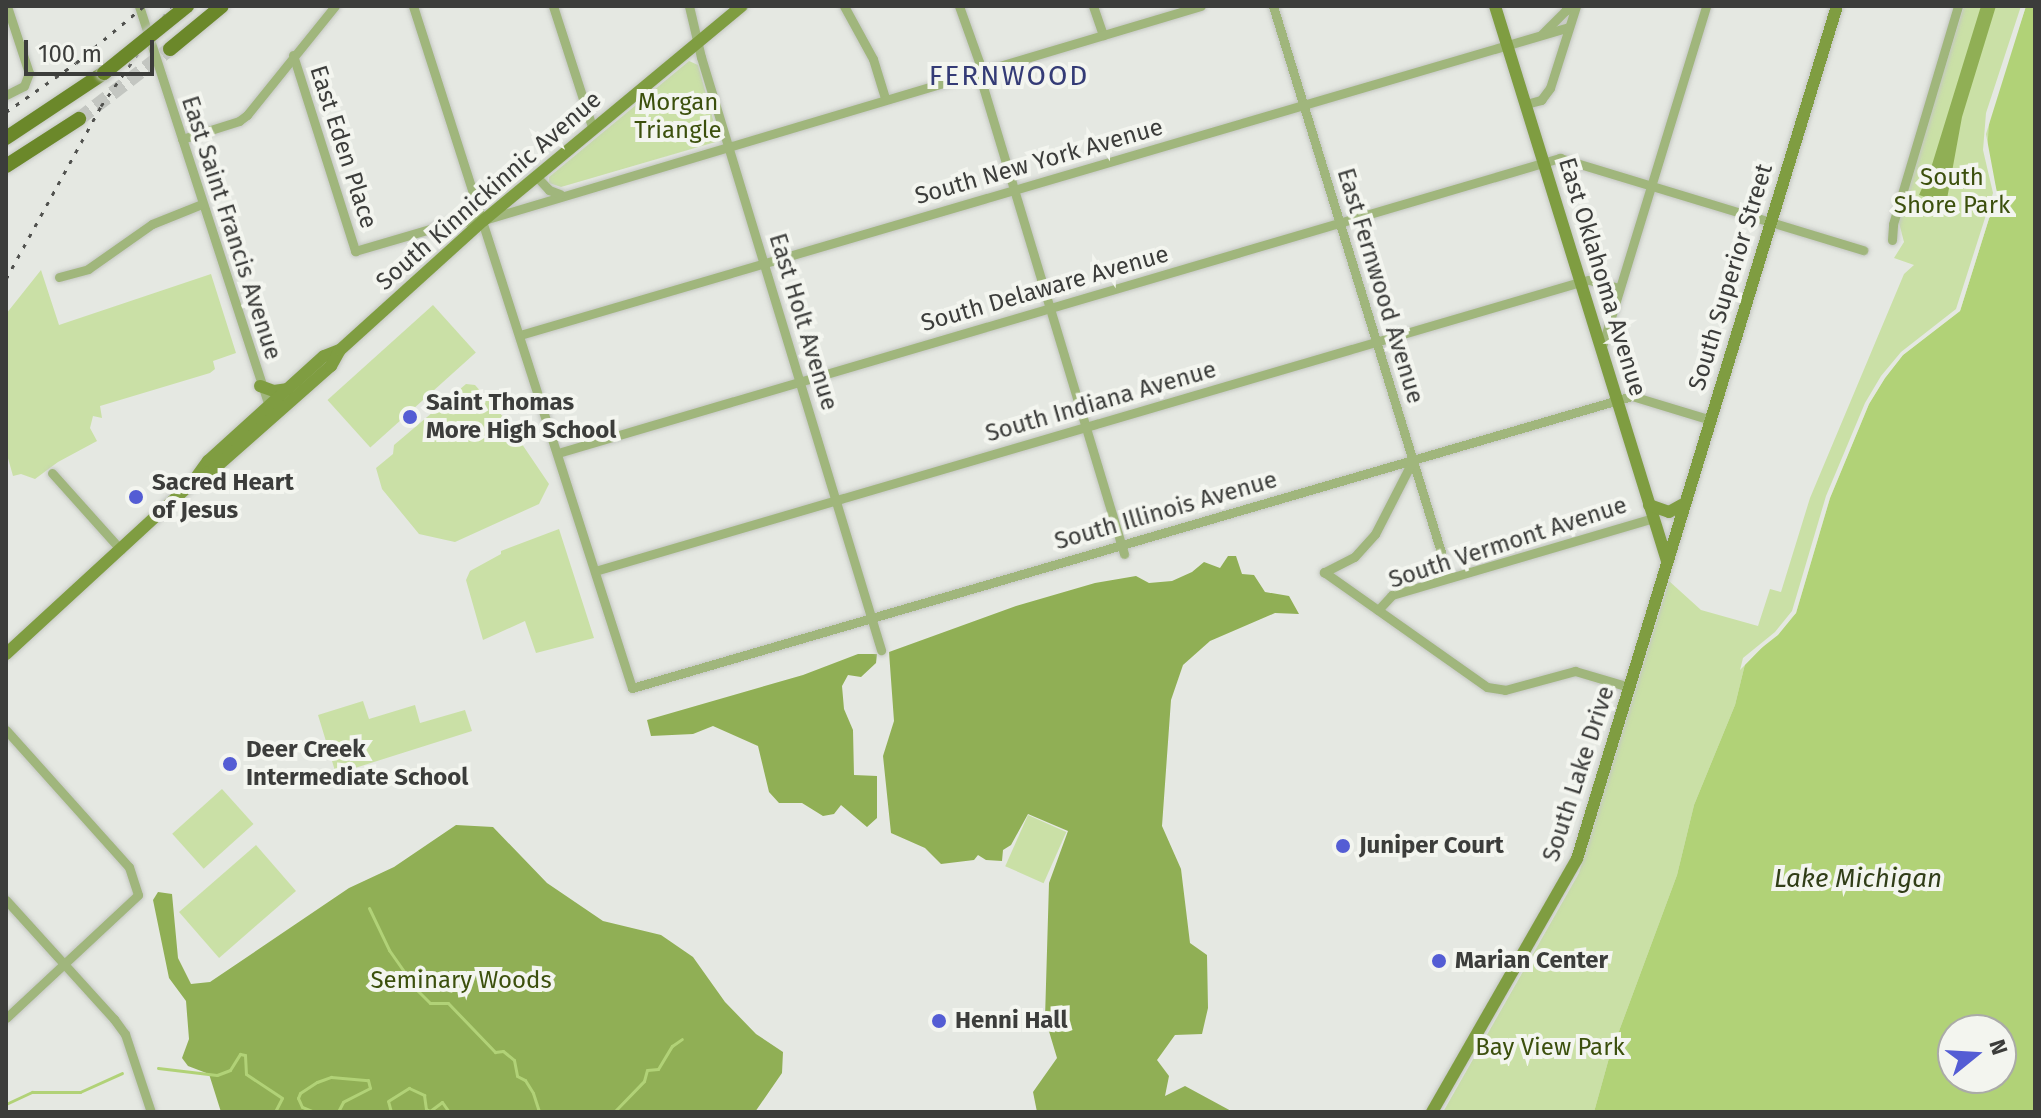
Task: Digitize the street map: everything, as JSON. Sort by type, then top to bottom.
[{"type":"main road","points":[[8,136],[104,73],[187,6]]},
{"type":"main road","points":[[170,49],[222,6]]},
{"type":"main road","points":[[6,166],[79,119]]},
{"type":"street","points":[[6,95],[24,86],[29,73],[7,6]]},
{"type":"street","name":"East Saint Francis Avenue","points":[[139,6],[270,411]]},
{"type":"street","points":[[182,139],[239,121],[257,105],[293,55],[335,6]]},
{"type":"street","points":[[413,6],[595,571]]},
{"type":"street","points":[[553,6],[593,130]]},
{"type":"street","name":"East Holt Avenue","points":[[689,6],[881,650]]},
{"type":"street","name":"South Kinnickinnic Avenue","points":[[270,411],[331,366],[340,350],[484,220],[742,6]]},
{"type":"street","points":[[844,6],[873,59],[885,98]]},
{"type":"street","points":[[959,6],[1123,550]]},
{"type":"street","points":[[1093,6],[1103,35]]},
{"type":"street","points":[[484,220],[560,194],[1201,6]]},
{"type":"street","name":"East Fernwood Avenue","points":[[1273,6],[1449,578]]},
{"type":"street","name":"East Oklahoma Avenue","points":[[1495,6],[1667,561]]},
{"type":"street","points":[[1526,104],[1546,95],[1576,6]]},
{"type":"street","points":[[1540,35],[1565,11],[1576,6]]},
{"type":"street","points":[[1601,350],[1706,6]]},
{"type":"street","name":"South Superior Street","points":[[1667,561],[1837,6]]},
{"type":"street","points":[[1892,240],[1893,224],[1958,6]]},
{"type":"street","name":"South New York Avenue","points":[[520,335],[1569,27]]},
{"type":"street","name":"East Eden Place","points":[[293,55],[355,251],[451,223],[484,220]]},
{"type":"street","name":"South Delaware Avenue","points":[[558,453],[1560,158],[1863,250]]},
{"type":"street","points":[[536,176],[549,190],[560,194]]},
{"type":"street","points":[[59,277],[88,269],[152,224],[202,204]]},
{"type":"street","name":"South Indiana Avenue","points":[[595,571],[1580,282],[1589,280],[1619,288]]},
{"type":"street","name":"South Kinnickinnic Avenue","points":[[6,654],[193,482],[214,469],[288,389],[324,356],[340,350]]},
{"type":"street","points":[[260,386],[274,391],[288,389]]},
{"type":"street","name":"South Illinois Avenue","points":[[595,571],[632,688],[872,618],[1123,550],[1632,396],[1711,420]]},
{"type":"street","points":[[1413,460],[1386,519],[1375,534],[1354,557],[1324,572],[1487,687],[1514,688],[1569,671],[1629,687]]},
{"type":"street","points":[[52,473],[121,550]]},
{"type":"street","points":[[1649,505],[1669,512],[1685,503]]},
{"type":"street","name":"South Vermont Avenue","points":[[1378,610],[1392,595],[1653,518]]},
{"type":"street","name":"South Lake Drive","points":[[1432,1112],[1571,875],[1667,561]]},
{"type":"street","points":[[6,730],[129,867],[138,895],[6,1018]]},
{"type":"street","points":[[6,900],[125,1034],[151,1110],[139,1112]]},
{"type":"green space","points":[[1964,6],[2026,6],[1990,113],[1997,193],[1960,311],[1796,613],[1746,660],[1735,705],[1694,805],[1677,875],[1609,1058],[1594,1112],[1443,1112],[1579,873],[1669,581],[1701,610],[1758,626],[1770,589],[1781,592],[1810,498],[1904,274],[1914,265],[1894,258],[1904,242],[1898,219]]},
{"type":"green space","points":[[1981,6],[1996,6],[1962,117],[1947,199],[1940,202],[1919,195],[1931,168]]},
{"type":"green space","name":"Morgan Triangle","points":[[689,61],[698,65],[719,141],[561,187],[549,183],[549,177]]},
{"type":"green space","points":[[41,270],[59,325],[211,274],[236,353],[213,361],[215,369],[210,373],[100,406],[102,418],[93,416],[90,428],[97,441],[58,462],[35,479],[21,474],[13,476],[6,451],[6,314]]},
{"type":"green space","points":[[433,305],[476,353],[370,448],[327,400]]},
{"type":"green space","points":[[466,384],[475,385],[505,419],[549,484],[539,504],[455,542],[419,534],[382,489],[376,468],[393,454],[394,445]]},
{"type":"green space","points":[[559,529],[594,638],[536,653],[525,621],[483,640],[466,580],[470,571],[501,554],[501,551]]},
{"type":"green space","points":[[1228,556],[1236,556],[1242,574],[1254,575],[1265,592],[1289,596],[1299,614],[1275,613],[1210,641],[1183,665],[1171,700],[1162,826],[1181,869],[1190,943],[1207,955],[1208,1008],[1202,1034],[1175,1035],[1157,1060],[1169,1076],[1165,1096],[1185,1086],[1233,1112],[1037,1112],[1033,1092],[1057,1058],[1045,1018],[1049,883],[1068,831],[1028,814],[1011,845],[1003,850],[1002,861],[986,860],[978,855],[974,860],[941,864],[925,848],[891,833],[883,756],[894,721],[889,652],[1016,606],[1095,583],[1136,576],[1149,583],[1172,581],[1192,572],[1204,562],[1220,568]]},
{"type":"green space","points":[[858,654],[877,654],[876,663],[861,677],[848,675],[842,686],[844,709],[853,730],[854,775],[877,776],[877,818],[867,827],[841,805],[834,814],[823,816],[802,803],[779,803],[769,792],[758,746],[713,726],[693,734],[651,736],[647,720],[803,675]]},
{"type":"green space","points":[[363,701],[369,719],[415,705],[420,723],[465,710],[472,731],[336,774],[318,715]]},
{"type":"green space","points":[[222,789],[253,824],[204,869],[172,834]]},
{"type":"green space","points":[[1028,815],[1066,832],[1044,883],[1005,866]]},
{"type":"green space","name":"Seminary Woods","points":[[456,825],[493,827],[547,883],[603,921],[661,935],[693,957],[725,1002],[756,1034],[783,1052],[782,1073],[755,1112],[221,1112],[209,1074],[188,1066],[182,1058],[189,1039],[186,1001],[169,978],[153,900],[158,892],[172,894],[178,958],[191,984],[210,982],[349,888],[394,867]]},
{"type":"green space","points":[[256,845],[296,891],[219,958],[179,912]]},
{"type":"water","name":"Lake Michigan","points":[[2026,6],[2035,6],[2035,1112],[1594,1112],[1609,1058],[1677,875],[1694,805],[1735,705],[1746,660],[1778,635],[1796,613],[1830,498],[1869,404],[1903,355],[1960,311],[1997,193],[1987,150],[1990,113]]},
{"type":"pier","points":[[2021,6],[2026,6],[1986,134],[1997,193],[1960,311],[1903,355],[1869,404],[1830,498],[1796,613],[1740,670],[1743,658],[1775,632],[1792,611],[1826,496],[1865,403],[1881,376],[1901,352],[1956,309],[1993,193],[1983,150],[1986,113]]},
{"type":"waterway","points":[[369,908],[389,950],[417,990],[430,1003],[448,1003],[495,1052],[503,1051],[514,1060],[517,1076],[525,1080],[533,1093],[539,1112]]},
{"type":"waterway","points":[[614,1112],[644,1081],[647,1070],[658,1069],[672,1046],[682,1039]]},
{"type":"waterway","points":[[158,1068],[217,1075],[230,1070],[240,1054],[245,1055],[246,1074],[282,1098],[275,1112]]},
{"type":"waterway","points":[[6,1104],[32,1092],[80,1092],[122,1073]]},
{"type":"waterway","points":[[314,1112],[302,1107],[298,1098],[300,1093],[317,1082],[331,1077],[368,1080],[370,1088],[343,1102],[338,1112]]},
{"type":"waterway","points":[[391,1112],[388,1101],[409,1088],[424,1095],[426,1109],[430,1111],[442,1102],[449,1112]]},
{"type":"tunnel","points":[[79,119],[170,49]]},
{"type":"railway","points":[[6,112],[76,63],[144,6]]},
{"type":"railway","points":[[6,279],[101,106],[171,6]]},
{"type":"place","name":"Saint Thomas More High School","points":[[410,417]]},
{"type":"place","name":"Sacred Heart of Jesus","points":[[136,497]]},
{"type":"place","name":"Deer Creek Intermediate School","points":[[230,764]]},
{"type":"place","name":"Juniper Court","points":[[1343,846]]},
{"type":"place","name":"Marian Center","points":[[1439,961]]},
{"type":"place","name":"Henni Hall","points":[[939,1021]]},
{"type":"district","name":"FERNWOOD","points":[[1009,76]]},
{"type":"park label","name":"South Shore Park","points":[[1952,192]]},
{"type":"park label","name":"Bay View Park","points":[[1550,1048]]}]
